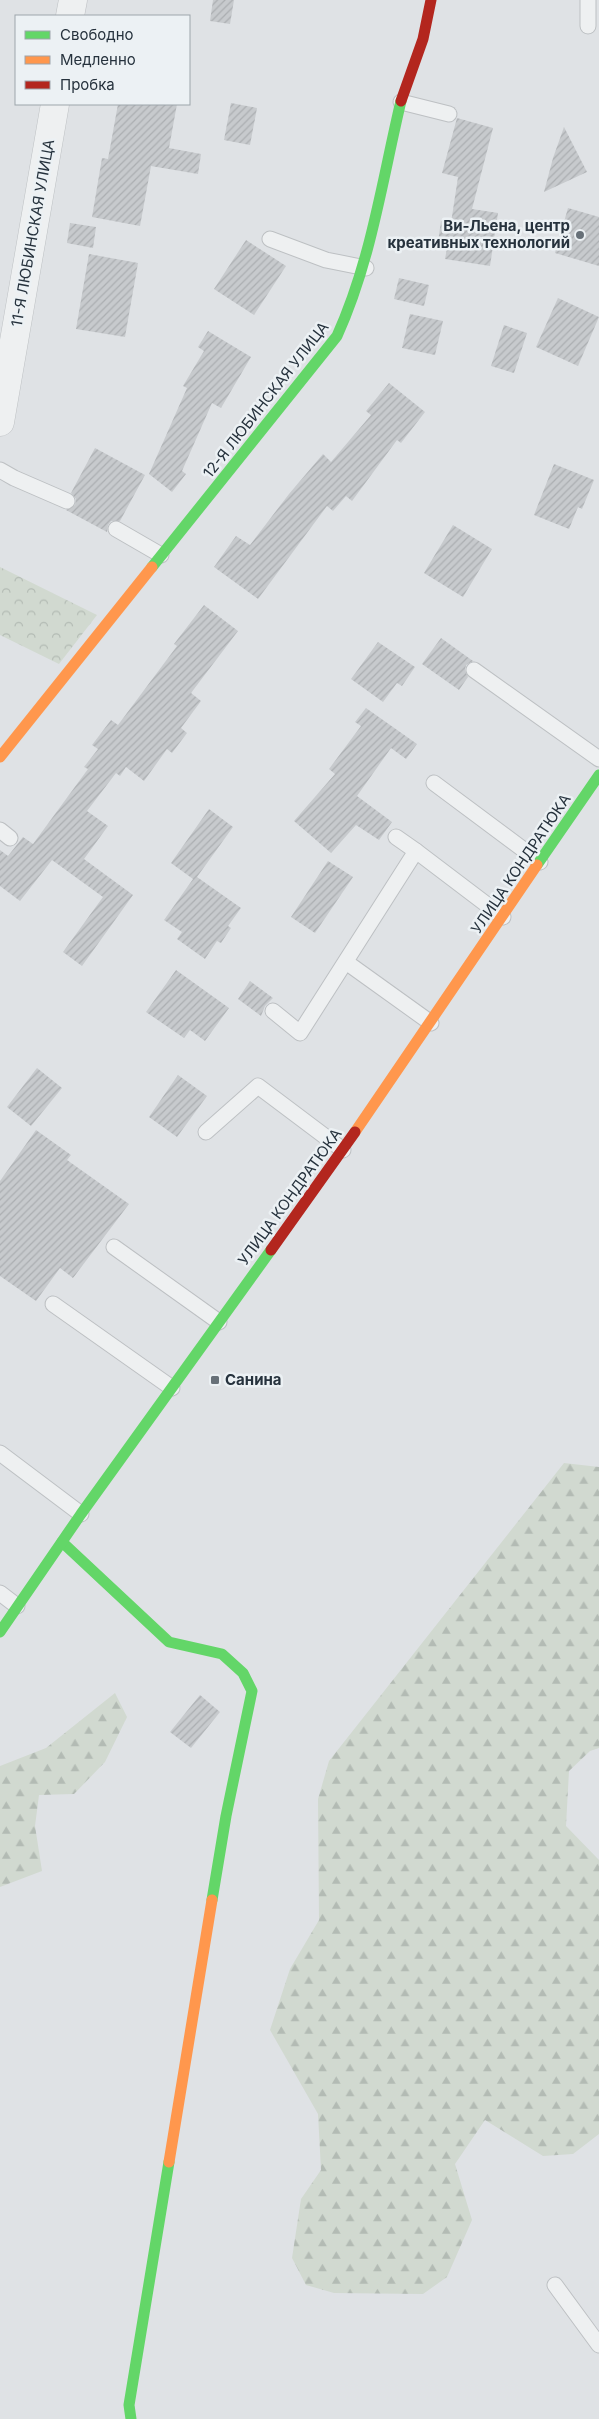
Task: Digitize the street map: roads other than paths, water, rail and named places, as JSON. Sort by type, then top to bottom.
[{"type":"street","points":[[70,15],[73,0]]},
{"type":"street","name":"12-Я ЛЮБИНСКАЯ УЛИЦА","points":[[0,757],[337,336],[352,308],[366,268],[402,102],[427,23],[430,0]]},
{"type":"street","name":"11-Я ЛЮБИНСКАЯ УЛИЦА","points":[[0,422],[55,105]]},
{"type":"street","name":"УЛИЦА КОНДРАТЮКА","points":[[0,1632],[62,1542],[343,1150],[599,776]]},
{"type":"street","points":[[62,1542],[169,1642],[222,1654],[243,1673],[252,1691],[226,1816],[129,2405],[131,2419]]},
{"type":"lane","points":[[588,0],[588,26]]},
{"type":"lane","points":[[402,102],[449,114]]},
{"type":"lane","points":[[270,239],[326,260],[366,268]]},
{"type":"lane","points":[[0,470],[66,501]]},
{"type":"lane","points":[[116,529],[162,555]]},
{"type":"lane","points":[[474,670],[599,760]]},
{"type":"lane","points":[[434,783],[540,862]]},
{"type":"lane","points":[[396,837],[503,917]]},
{"type":"lane","points":[[273,1011],[300,1033],[416,851]]},
{"type":"lane","points":[[346,962],[431,1023]]},
{"type":"lane","points":[[206,1132],[258,1086],[343,1150]]},
{"type":"lane","points":[[114,1247],[219,1322]]},
{"type":"lane","points":[[52,1304],[172,1388]]},
{"type":"lane","points":[[0,1453],[82,1514]]},
{"type":"lane","points":[[0,1592],[17,1606]]},
{"type":"lane","points":[[555,2285],[599,2345]]},
{"type":"place","name":"Ви-Льена, центр креативных технологий","points":[[580,235]]},
{"type":"place","name":"Санина","points":[[215,1380]]}]
